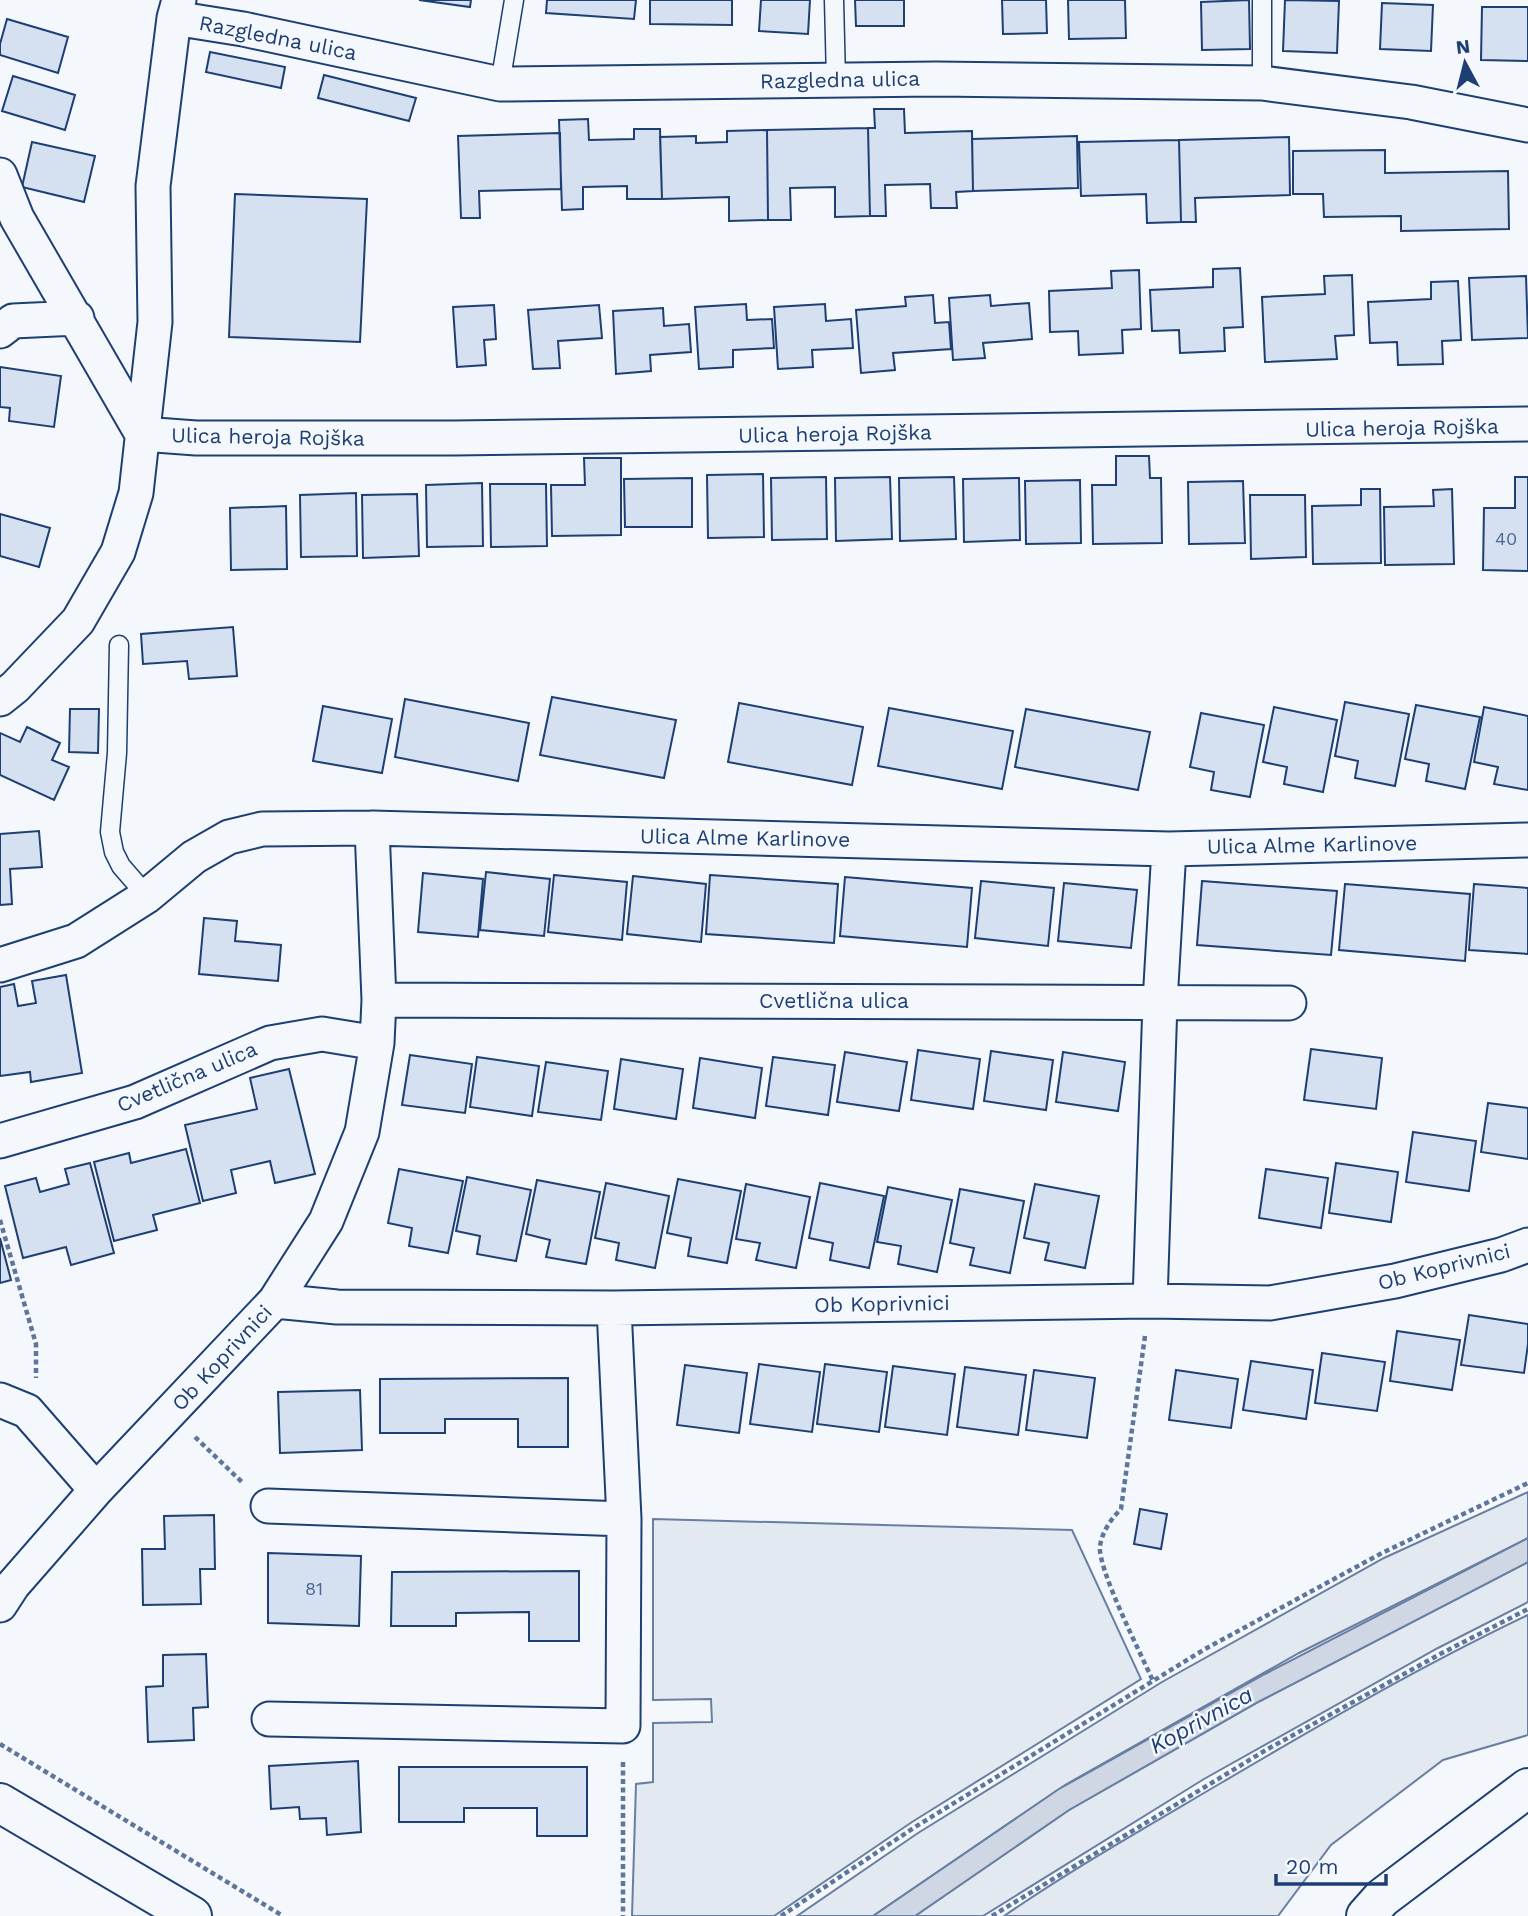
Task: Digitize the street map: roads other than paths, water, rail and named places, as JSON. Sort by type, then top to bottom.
[{"type":"street","name":"Razgledna ulica","points":[[176,9],[243,29],[500,84],[936,79],[1262,83],[1411,102],[1528,124]]},
{"type":"street","points":[[0,699],[15,687],[78,621],[118,552],[136,493],[155,322],[153,187],[176,9]]},
{"type":"street","points":[[0,175],[17,218],[142,434]]},
{"type":"street","points":[[0,331],[13,321],[77,318]]},
{"type":"street","name":"Ulica heroja Rojška","points":[[142,434],[195,438],[454,438],[1528,424]]},
{"type":"street","points":[[275,1301],[326,1221],[362,1132],[377,1044],[379,1000],[372,828]]},
{"type":"street","name":"Ulica Alme Karlinove","points":[[0,965],[76,941],[146,896],[194,857],[229,838],[262,829],[372,828],[1169,849],[1528,839]]},
{"type":"street","points":[[1150,1301],[1160,1002],[1169,849]]},
{"type":"street","name":"Cvetlična ulica","points":[[379,1000],[1289,1003]]},
{"type":"street","name":"Cvetlična ulica","points":[[0,1141],[135,1102],[270,1043],[322,1034],[377,1044]]},
{"type":"street","name":"Ob Koprivnici","points":[[0,1605],[13,1585],[96,1490],[275,1301],[337,1307],[1150,1301],[1270,1303],[1395,1281],[1501,1255],[1528,1245]]},
{"type":"street","points":[[269,1719],[623,1726],[624,1519],[614,1307]]},
{"type":"street","points":[[13,1405],[96,1490]]},
{"type":"street","points":[[268,1506],[624,1519]]},
{"type":"street","points":[[1366,1916],[1382,1898],[1528,1788]]},
{"type":"street","points":[[0,1803],[192,1916]]},
{"type":"lane","points":[[500,84],[514,0]]},
{"type":"lane","points":[[834,0],[836,80]]},
{"type":"lane","points":[[1262,0],[1262,83]]},
{"type":"lane","points":[[119,645],[117,753],[110,832],[114,852],[121,866],[146,896]]},
{"type":"water","name":"Koprivnica","points":[[1528,1538],[1528,1562],[1260,1701],[1069,1810],[915,1916],[873,1916],[1059,1789],[1265,1674]]}]
